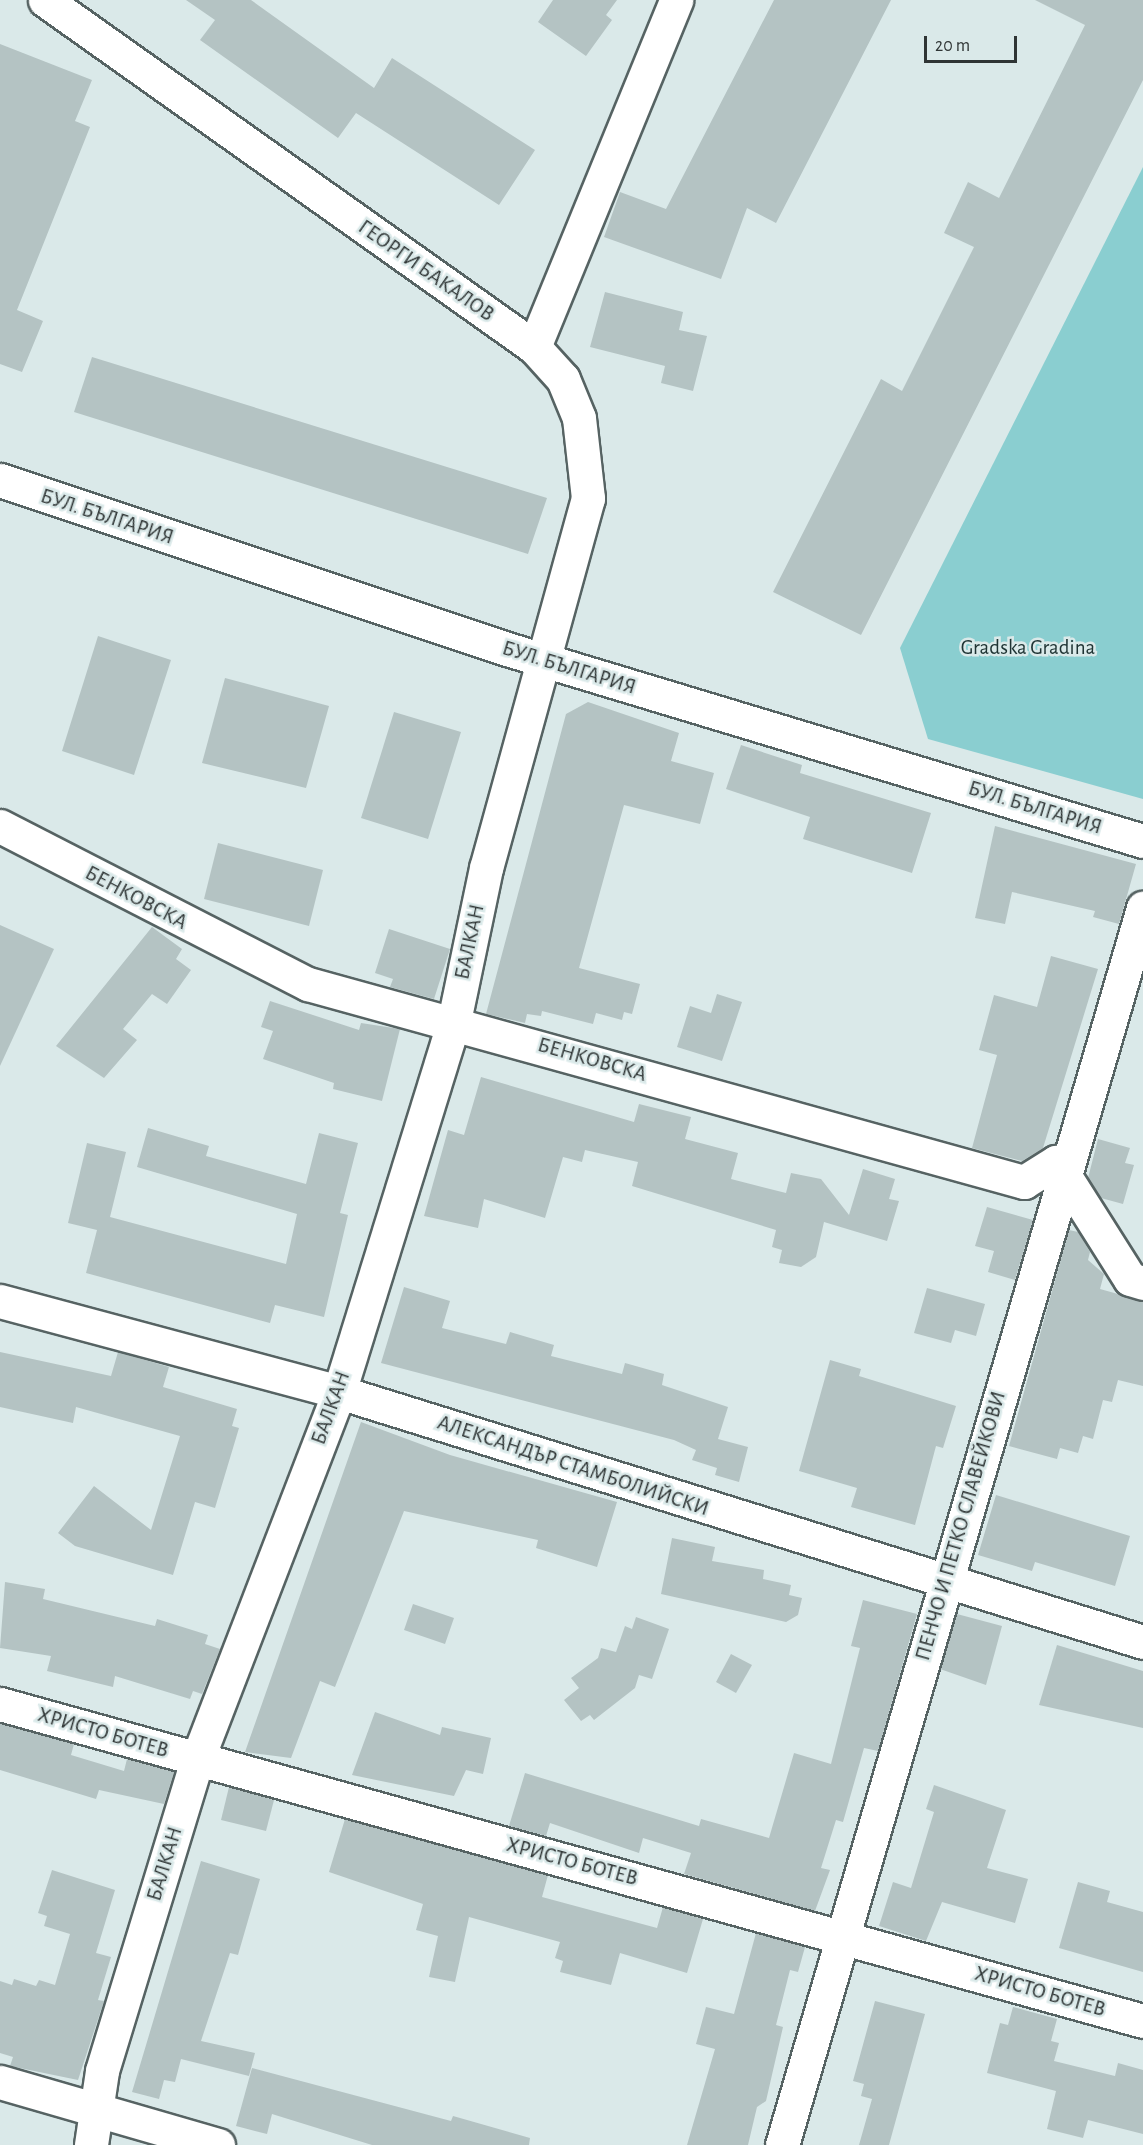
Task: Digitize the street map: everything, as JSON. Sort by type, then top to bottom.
[{"type":"street","name":"ГЕОРГИ БАКАЛОВ","points":[[45,0],[534,347],[563,379],[579,418],[587,457],[588,498],[579,543],[546,661]]},
{"type":"street","points":[[534,347],[676,0]]},
{"type":"street","name":"БУЛ. БЪЛГАРИЯ","points":[[0,480],[546,661],[1143,841]]},
{"type":"street","name":"БАЛКАН","points":[[94,2130],[102,2071],[197,1760],[339,1392],[454,1021],[486,868],[546,661]]},
{"type":"street","name":"БЕНКОВСКА","points":[[0,826],[308,984],[454,1021],[1024,1182],[1056,1162],[1066,1171]]},
{"type":"street","name":"ПЕНЧО И ПЕТКО СЛАВЕЙКОВИ","points":[[782,2145],[1143,908]]},
{"type":"street","points":[[1066,1171],[1130,1279],[1143,1283]]},
{"type":"street","name":"АЛЕКСАНДЪР СТАМБОЛИЙСКИ","points":[[0,1301],[339,1392],[945,1584],[1143,1642]]},
{"type":"street","name":"ХРИСТО БОТЕВ","points":[[0,1704],[197,1760],[842,1935],[1143,2021]]},
{"type":"street","points":[[0,2082],[94,2130],[218,2145]]},
{"type":"green space","name":"Gradska Gradina","points":[[1143,167],[1143,799],[928,739],[900,648]]},
{"type":"building","points":[[186,0],[251,0],[374,88],[392,58],[535,150],[499,205],[356,113],[338,138],[200,40],[215,20]]},
{"type":"building","points":[[553,0],[617,0],[606,15],[612,20],[586,56],[538,22]]},
{"type":"building","points":[[774,0],[891,0],[776,223],[747,208],[721,279],[604,237],[620,192],[666,209]]},
{"type":"building","points":[[1035,0],[1143,0],[1143,80],[861,635],[773,592],[881,379],[902,391],[974,247],[944,233],[968,182],[999,198],[1085,25]]},
{"type":"building","points":[[0,44],[92,80],[75,121],[90,127],[17,310],[43,321],[22,372],[0,364]]},
{"type":"building","points":[[605,292],[683,312],[679,330],[707,336],[693,391],[661,383],[665,366],[590,347]]},
{"type":"building","points":[[92,357],[547,498],[528,554],[74,412]]},
{"type":"building","points":[[98,636],[171,660],[134,775],[62,751]]},
{"type":"building","points":[[225,678],[329,706],[306,788],[202,763]]},
{"type":"building","points":[[588,702],[679,733],[671,761],[714,773],[700,824],[624,805],[579,968],[640,984],[632,1014],[624,1012],[622,1020],[596,1013],[593,1024],[542,1011],[541,1016],[527,1014],[525,1023],[486,1014],[566,714]]},
{"type":"building","points":[[394,712],[461,732],[428,839],[361,818]]},
{"type":"building","points":[[741,745],[802,765],[800,773],[931,813],[912,873],[803,839],[810,817],[726,789]]},
{"type":"building","points":[[995,826],[1136,864],[1119,924],[1093,917],[1095,911],[1012,892],[1005,924],[975,918]]},
{"type":"building","points":[[218,843],[323,870],[309,926],[204,899]]},
{"type":"building","points":[[0,925],[54,949],[0,1066]]},
{"type":"building","points":[[152,927],[182,949],[176,959],[191,970],[167,1004],[152,994],[123,1029],[137,1040],[104,1078],[56,1046]]},
{"type":"building","points":[[389,929],[450,949],[434,999],[390,987],[393,979],[375,973]]},
{"type":"building","points":[[1051,956],[1098,969],[1043,1148],[1022,1161],[972,1148],[997,1055],[979,1050],[994,995],[1037,1007]]},
{"type":"building","points":[[717,994],[742,1002],[722,1061],[677,1047],[690,1006],[711,1013]]},
{"type":"building","points":[[270,1001],[359,1030],[361,1023],[400,1029],[382,1101],[333,1089],[334,1083],[263,1059],[273,1031],[261,1027]]},
{"type":"building","points":[[481,1077],[634,1122],[639,1104],[691,1117],[685,1139],[738,1153],[731,1179],[786,1193],[791,1173],[821,1179],[849,1215],[863,1169],[895,1179],[889,1199],[899,1201],[887,1241],[824,1222],[816,1257],[801,1267],[779,1263],[782,1250],[772,1247],[776,1230],[632,1186],[638,1162],[585,1150],[582,1162],[563,1157],[545,1218],[484,1199],[478,1228],[424,1216],[448,1130],[464,1135]]},
{"type":"building","points":[[148,1128],[209,1146],[206,1156],[306,1184],[319,1133],[358,1143],[340,1213],[348,1215],[324,1317],[275,1305],[270,1323],[86,1273],[97,1230],[68,1223],[87,1143],[126,1152],[110,1217],[286,1264],[297,1214],[137,1167]]},
{"type":"building","points":[[1098,1139],[1130,1148],[1125,1163],[1134,1165],[1123,1204],[1101,1198],[1088,1178]]},
{"type":"building","points":[[987,1207],[1033,1220],[1015,1280],[988,1272],[994,1251],[975,1246]]},
{"type":"building","points":[[1069,1230],[1078,1232],[1090,1252],[1088,1260],[1104,1274],[1100,1289],[1143,1301],[1143,1386],[1118,1380],[1112,1402],[1103,1400],[1093,1439],[1083,1436],[1078,1453],[1060,1448],[1057,1459],[1009,1446]]},
{"type":"building","points":[[404,1287],[450,1301],[442,1328],[506,1344],[510,1332],[554,1345],[551,1356],[622,1374],[625,1363],[664,1374],[662,1385],[728,1407],[718,1439],[748,1447],[739,1482],[715,1475],[717,1468],[692,1460],[696,1450],[674,1440],[381,1363]]},
{"type":"building","points":[[927,1288],[985,1304],[976,1336],[955,1330],[951,1343],[914,1333]]},
{"type":"building","points":[[0,1352],[111,1376],[118,1352],[169,1367],[163,1387],[237,1409],[232,1426],[239,1428],[215,1508],[195,1502],[173,1575],[75,1546],[58,1533],[94,1486],[151,1530],[180,1436],[76,1407],[73,1423],[0,1407]]},
{"type":"building","points":[[830,1360],[861,1369],[859,1376],[956,1406],[943,1448],[936,1446],[915,1525],[851,1507],[857,1488],[799,1471]]},
{"type":"building","points":[[361,1422],[450,1455],[617,1502],[597,1567],[536,1548],[538,1540],[404,1511],[335,1687],[320,1681],[291,1758],[245,1752]]},
{"type":"building","points":[[996,1495],[1130,1536],[1115,1586],[1035,1562],[1032,1571],[978,1555]]},
{"type":"building","points":[[672,1538],[715,1547],[712,1561],[764,1570],[763,1579],[791,1585],[789,1595],[802,1598],[798,1615],[786,1622],[661,1594]]},
{"type":"building","points":[[5,1582],[45,1589],[43,1599],[155,1626],[157,1619],[208,1635],[205,1644],[220,1649],[202,1694],[193,1691],[190,1699],[115,1676],[113,1687],[47,1671],[51,1656],[0,1648]]},
{"type":"building","points":[[863,1600],[917,1614],[878,1751],[864,1748],[843,1822],[836,1820],[821,1868],[830,1870],[815,1911],[684,1874],[691,1853],[643,1838],[639,1853],[550,1823],[546,1836],[509,1826],[525,1773],[699,1826],[701,1819],[769,1838],[794,1753],[831,1764],[860,1648],[851,1646]]},
{"type":"building","points":[[413,1604],[454,1618],[445,1644],[404,1630]]},
{"type":"building","points":[[957,1614],[1002,1626],[986,1685],[940,1669]]},
{"type":"building","points":[[636,1617],[669,1629],[652,1679],[639,1675],[635,1688],[594,1720],[590,1715],[581,1721],[564,1700],[579,1688],[571,1678],[598,1658],[601,1648],[616,1652],[625,1626],[632,1629]]},
{"type":"building","points":[[1057,1645],[1143,1671],[1143,1728],[1039,1705]]},
{"type":"building","points":[[731,1654],[752,1665],[736,1693],[716,1682]]},
{"type":"building","points":[[375,1712],[440,1735],[442,1727],[491,1738],[483,1774],[466,1770],[454,1796],[352,1775]]},
{"type":"building","points":[[0,1723],[74,1744],[71,1755],[124,1771],[127,1759],[174,1772],[164,1804],[99,1790],[96,1799],[0,1770]]},
{"type":"building","points":[[934,1785],[1006,1810],[987,1868],[1028,1879],[1015,1923],[942,1902],[926,1941],[879,1926],[893,1882],[911,1888],[934,1812],[926,1809]]},
{"type":"building","points":[[229,1787],[274,1800],[266,1831],[221,1820]]},
{"type":"building","points":[[345,1819],[548,1875],[542,1897],[657,1928],[663,1907],[703,1919],[687,1973],[620,1953],[611,1985],[560,1972],[563,1961],[555,1958],[560,1942],[469,1917],[455,1982],[429,1977],[438,1936],[416,1930],[423,1904],[329,1872]]},
{"type":"building","points":[[201,1861],[260,1879],[238,1955],[230,1953],[201,2041],[255,2053],[249,2076],[181,2059],[175,2082],[164,2080],[159,2099],[132,2092]]},
{"type":"building","points":[[52,1870],[115,1890],[96,1953],[111,1957],[98,2000],[104,2001],[78,2080],[10,2066],[13,2057],[0,2053],[0,1981],[12,1985],[14,1979],[36,1986],[39,1980],[55,1985],[70,1934],[44,1926],[47,1916],[38,1913]]},
{"type":"building","points":[[1078,1882],[1110,1891],[1107,1902],[1143,1912],[1143,1972],[1059,1948]]},
{"type":"building","points":[[756,1933],[805,1947],[798,1972],[790,1970],[776,2025],[783,2027],[766,2101],[757,2107],[748,2145],[687,2145],[715,2049],[696,2044],[706,2007],[734,2014]]},
{"type":"building","points":[[875,2001],[925,2014],[889,2145],[859,2145],[872,2099],[861,2096],[864,2084],[853,2081]]},
{"type":"building","points":[[1013,2007],[1057,2019],[1051,2041],[1059,2043],[1054,2061],[1115,2076],[1118,2063],[1143,2070],[1143,2134],[1088,2120],[1083,2138],[1047,2129],[1056,2091],[987,2073],[1000,2023],[1008,2025]]},
{"type":"building","points":[[252,2068],[451,2121],[453,2116],[530,2138],[529,2145],[372,2145],[272,2114],[267,2134],[236,2126]]}]
